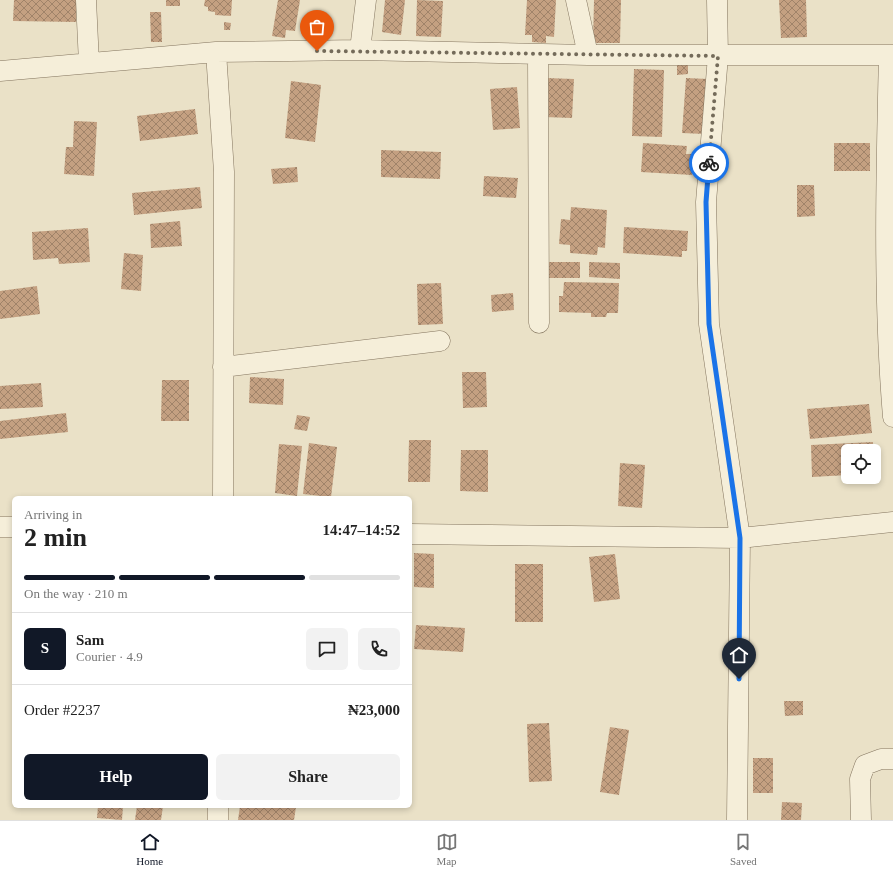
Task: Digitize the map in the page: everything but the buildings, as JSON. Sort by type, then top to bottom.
[{"type":"street","points":[[86,0],[89,63]]},
{"type":"street","points":[[360,50],[366,0]]},
{"type":"street","points":[[576,0],[588,55]]},
{"type":"street","points":[[717,0],[718,56],[706,202],[709,324],[740,538],[737,820]]},
{"type":"street","points":[[0,71],[216,52],[360,50],[588,55],[891,55],[885,205],[888,360],[893,417]]},
{"type":"street","points":[[216,52],[224,172],[223,496]]},
{"type":"street","points":[[538,54],[539,323]]},
{"type":"street","points":[[223,367],[440,342]]},
{"type":"street","points":[[412,534],[740,538],[893,522]]},
{"type":"street","points":[[0,527],[12,528]]},
{"type":"street","points":[[862,820],[860,779],[865,765],[881,759],[893,759]]},
{"type":"street","points":[[218,808],[218,820]]},
{"type":"way so far","points":[[317,51],[360,50],[718,56],[709,163]]},
{"type":"route","points":[[709,163],[706,202],[709,324],[740,538],[739,679]]}]
